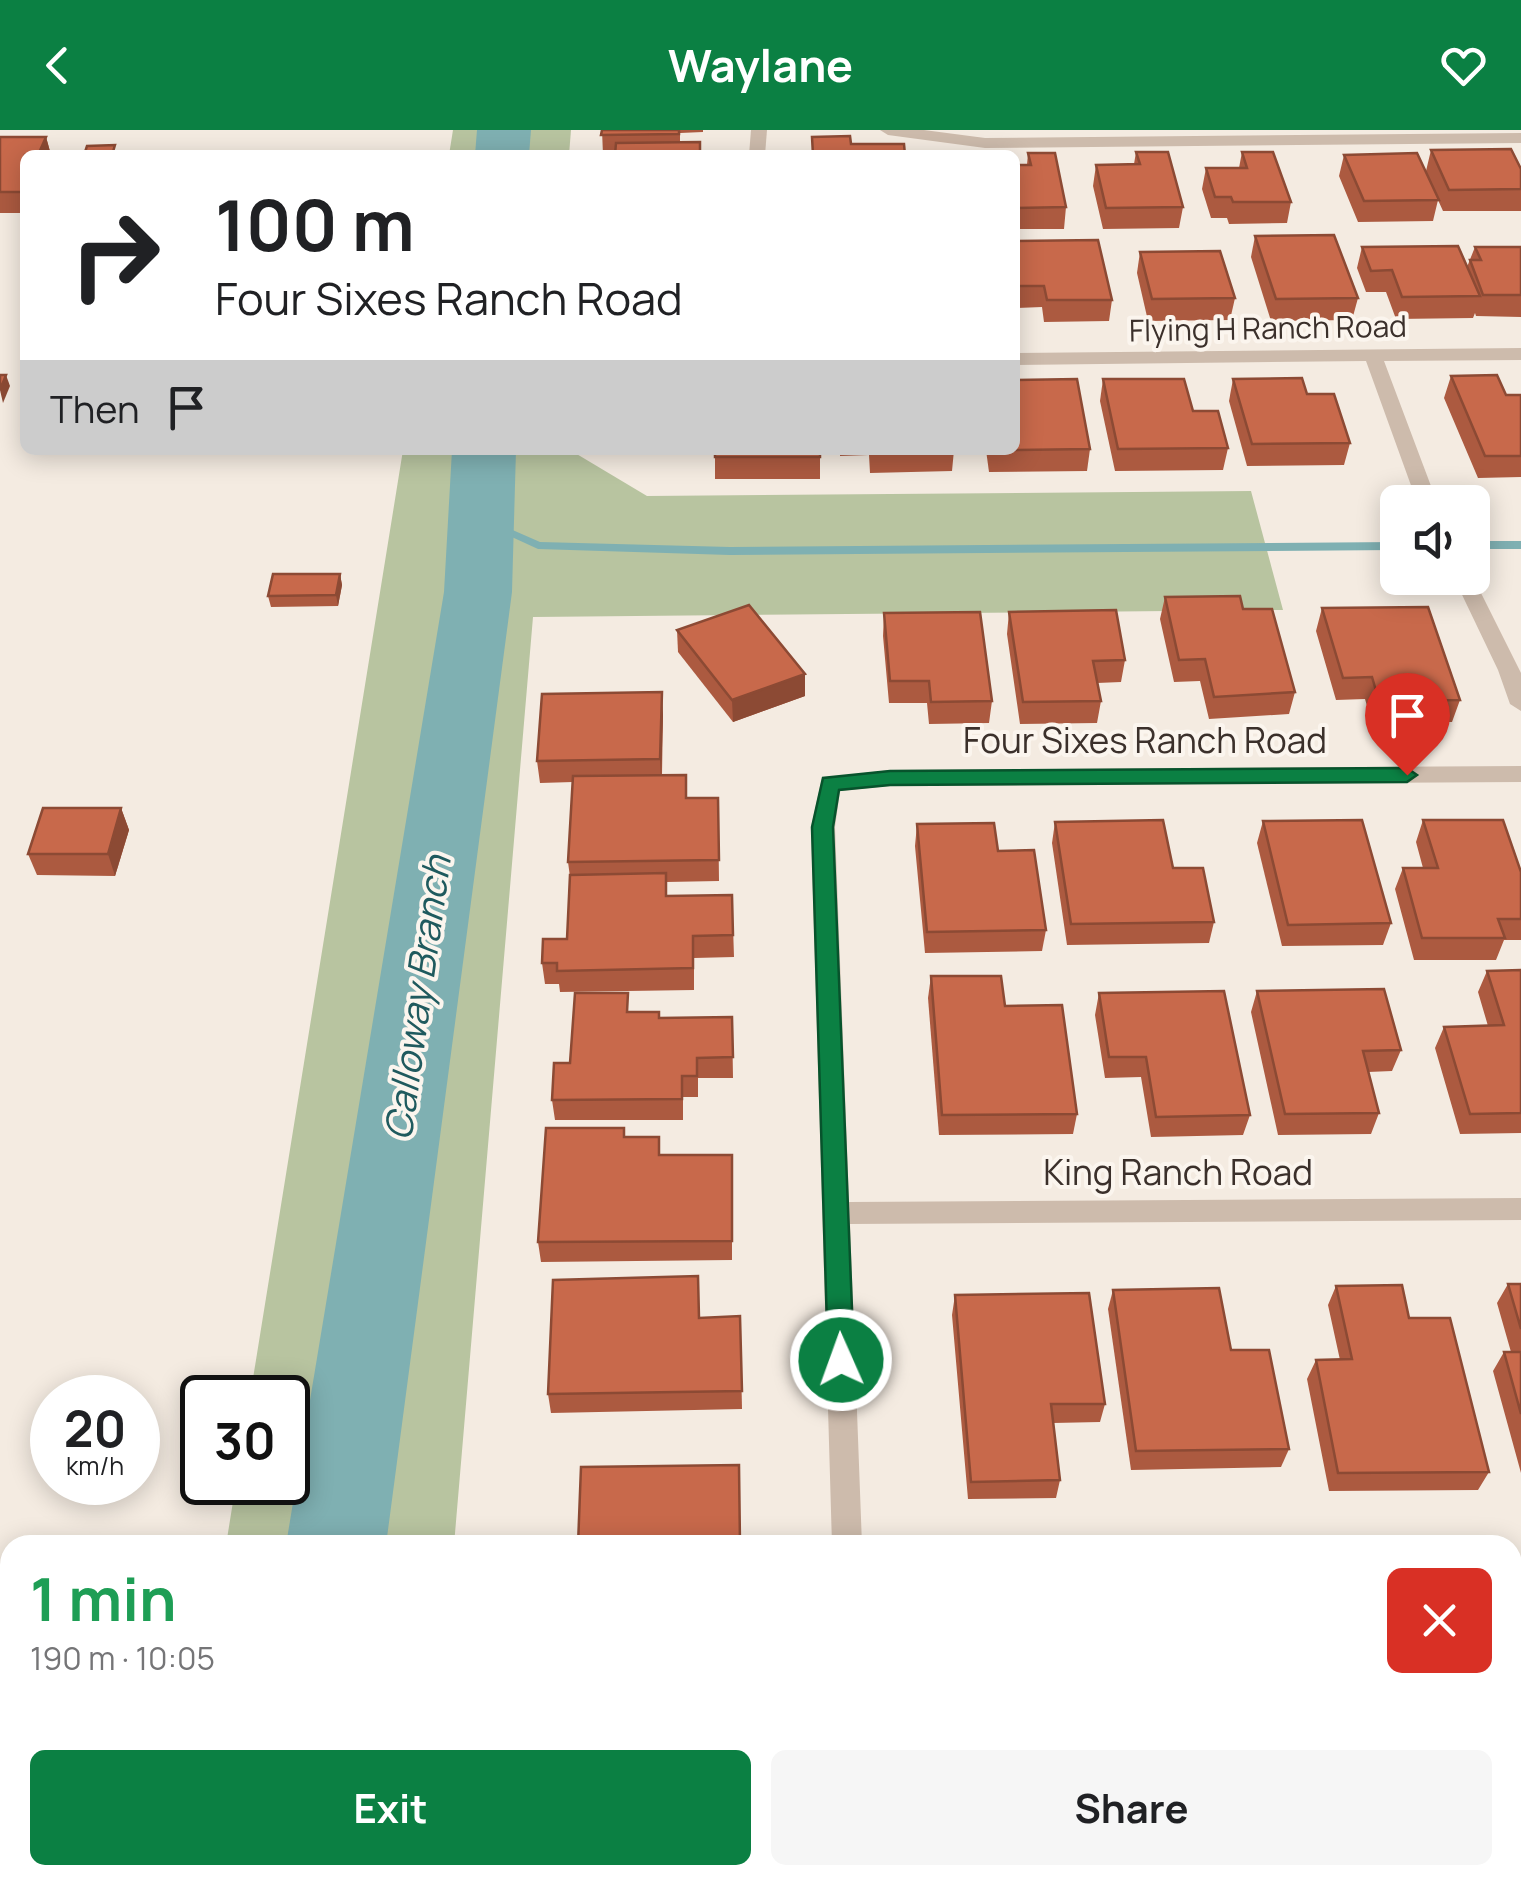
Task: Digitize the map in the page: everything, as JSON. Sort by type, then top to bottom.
[{"type":"street","points":[[888,130],[985,143],[1521,138]]},
{"type":"street","name":"Flying H Ranch Road","points":[[1020,359],[1521,354]]},
{"type":"street","points":[[1373,356],[1420,485]]},
{"type":"street","points":[[1472,595],[1521,704]]},
{"type":"street","name":"Four Sixes Ranch Road","points":[[836,1213],[823,827],[830,784],[890,778],[1521,774]]},
{"type":"street","name":"King Ranch Road","points":[[836,1213],[1521,1209]]},
{"type":"street","points":[[836,1213],[847,1535]]},
{"type":"green space","points":[[453,130],[571,130],[569,150],[450,150]]},
{"type":"green space","points":[[402,455],[578,455],[647,496],[1251,491],[1283,610],[533,617],[455,1535],[228,1535],[232,1505],[310,1505],[310,1375],[254,1375]]},
{"type":"building","points":[[602,130],[679,130],[679,134],[601,135]]},
{"type":"building","points":[[850,136],[851,144],[904,144],[905,150],[813,150],[812,137]]},
{"type":"building","points":[[0,137],[46,137],[40,150],[20,150],[20,192],[0,192]]},
{"type":"building","points":[[700,142],[700,150],[615,150],[616,143]]},
{"type":"building","points":[[115,145],[114,150],[86,150],[87,146]]},
{"type":"building","points":[[1511,149],[1521,169],[1521,189],[1449,190],[1431,150]]},
{"type":"building","points":[[1136,152],[1168,152],[1183,207],[1106,208],[1096,165],[1140,164]]},
{"type":"building","points":[[1242,152],[1273,152],[1291,202],[1233,202],[1231,197],[1215,197],[1206,168],[1247,168]]},
{"type":"building","points":[[1028,153],[1055,153],[1066,207],[1020,208],[1020,165],[1031,165]]},
{"type":"building","points":[[1417,153],[1439,200],[1364,201],[1344,155]]},
{"type":"building","points":[[1334,235],[1358,298],[1276,299],[1255,236]]},
{"type":"building","points":[[1098,240],[1112,300],[1047,300],[1044,286],[1020,286],[1020,241]]},
{"type":"building","points":[[1458,246],[1480,296],[1402,297],[1392,270],[1371,271],[1362,247]]},
{"type":"building","points":[[1475,247],[1521,247],[1521,295],[1483,295],[1470,260],[1481,260]]},
{"type":"building","points":[[1220,251],[1235,298],[1152,299],[1140,252]]},
{"type":"building","points":[[1497,375],[1506,395],[1521,395],[1521,456],[1485,456],[1451,376]]},
{"type":"building","points":[[1302,378],[1307,394],[1334,394],[1350,443],[1252,444],[1233,379]]},
{"type":"building","points":[[1077,379],[1090,449],[1020,450],[1020,380]]},
{"type":"building","points":[[1103,379],[1184,379],[1193,411],[1218,411],[1228,448],[1118,449]]},
{"type":"building","points":[[715,455],[820,455],[820,457]]},
{"type":"building","points":[[273,574],[340,574],[336,595],[268,596]]},
{"type":"building","points":[[1240,596],[1243,609],[1272,609],[1295,692],[1214,697],[1205,659],[1179,660],[1165,597]]},
{"type":"building","points":[[749,605],[805,674],[732,700],[677,630]]},
{"type":"building","points":[[1428,607],[1460,700],[1379,701],[1372,677],[1343,678],[1322,608]]},
{"type":"building","points":[[1116,610],[1125,660],[1093,661],[1101,701],[1023,702],[1009,612]]},
{"type":"building","points":[[980,612],[992,701],[931,702],[929,681],[890,681],[884,613]]},
{"type":"building","points":[[662,692],[660,759],[537,761],[542,694]]},
{"type":"building","points":[[686,775],[686,798],[718,798],[719,860],[568,862],[573,776]]},
{"type":"building","points":[[43,808],[121,808],[108,854],[28,854]]},
{"type":"building","points":[[1163,820],[1173,868],[1203,868],[1214,922],[1071,924],[1055,822]]},
{"type":"building","points":[[1362,820],[1391,923],[1288,925],[1263,821]]},
{"type":"building","points":[[1423,820],[1503,820],[1521,872],[1521,919],[1498,919],[1505,938],[1422,938],[1403,868],[1438,868]]},
{"type":"building","points":[[994,823],[998,851],[1034,850],[1046,930],[927,932],[917,824]]},
{"type":"building","points":[[666,873],[666,896],[732,895],[733,935],[693,936],[693,968],[557,971],[557,963],[542,963],[543,939],[567,939],[570,875]]},
{"type":"building","points":[[1521,970],[1521,1113],[1470,1114],[1444,1027],[1504,1025],[1487,971]]},
{"type":"building","points":[[931,976],[1001,976],[1005,1006],[1062,1005],[1077,1114],[942,1115]]},
{"type":"building","points":[[1384,989],[1401,1050],[1363,1051],[1379,1113],[1285,1114],[1257,991]]},
{"type":"building","points":[[1224,991],[1250,1115],[1156,1117],[1146,1057],[1109,1057],[1099,993]]},
{"type":"building","points":[[575,993],[628,993],[627,1012],[659,1012],[659,1018],[732,1017],[733,1057],[697,1058],[697,1076],[682,1076],[682,1099],[552,1100],[554,1063],[570,1063]]},
{"type":"building","points":[[546,1128],[624,1128],[624,1137],[659,1137],[659,1155],[732,1155],[732,1241],[538,1242]]},
{"type":"building","points":[[698,1276],[699,1318],[740,1316],[742,1391],[548,1394],[553,1280]]},
{"type":"building","points":[[1508,1284],[1521,1284],[1521,1329]]},
{"type":"building","points":[[1402,1285],[1409,1318],[1450,1318],[1489,1472],[1338,1473],[1316,1360],[1352,1359],[1336,1286]]},
{"type":"building","points":[[1219,1288],[1231,1350],[1269,1350],[1289,1449],[1136,1451],[1113,1290]]},
{"type":"building","points":[[1089,1293],[1105,1404],[1051,1404],[1060,1480],[971,1482],[955,1295]]},
{"type":"building","points":[[1504,1352],[1521,1352],[1521,1414]]},
{"type":"building","points":[[739,1465],[740,1535],[578,1535],[581,1467]]},
{"type":"waterway","name":"Calloway Branch","points":[[502,150],[504,130]]},
{"type":"waterway","name":"Calloway Branch","points":[[337,1535],[478,592],[484,455]]},
{"type":"waterway","points":[[481,519],[538,545],[730,551],[1380,546]]},
{"type":"waterway","points":[[1490,545],[1521,545]]},
{"type":"route","points":[[841,1360],[823,827],[830,784],[890,778],[1407,775]]}]
